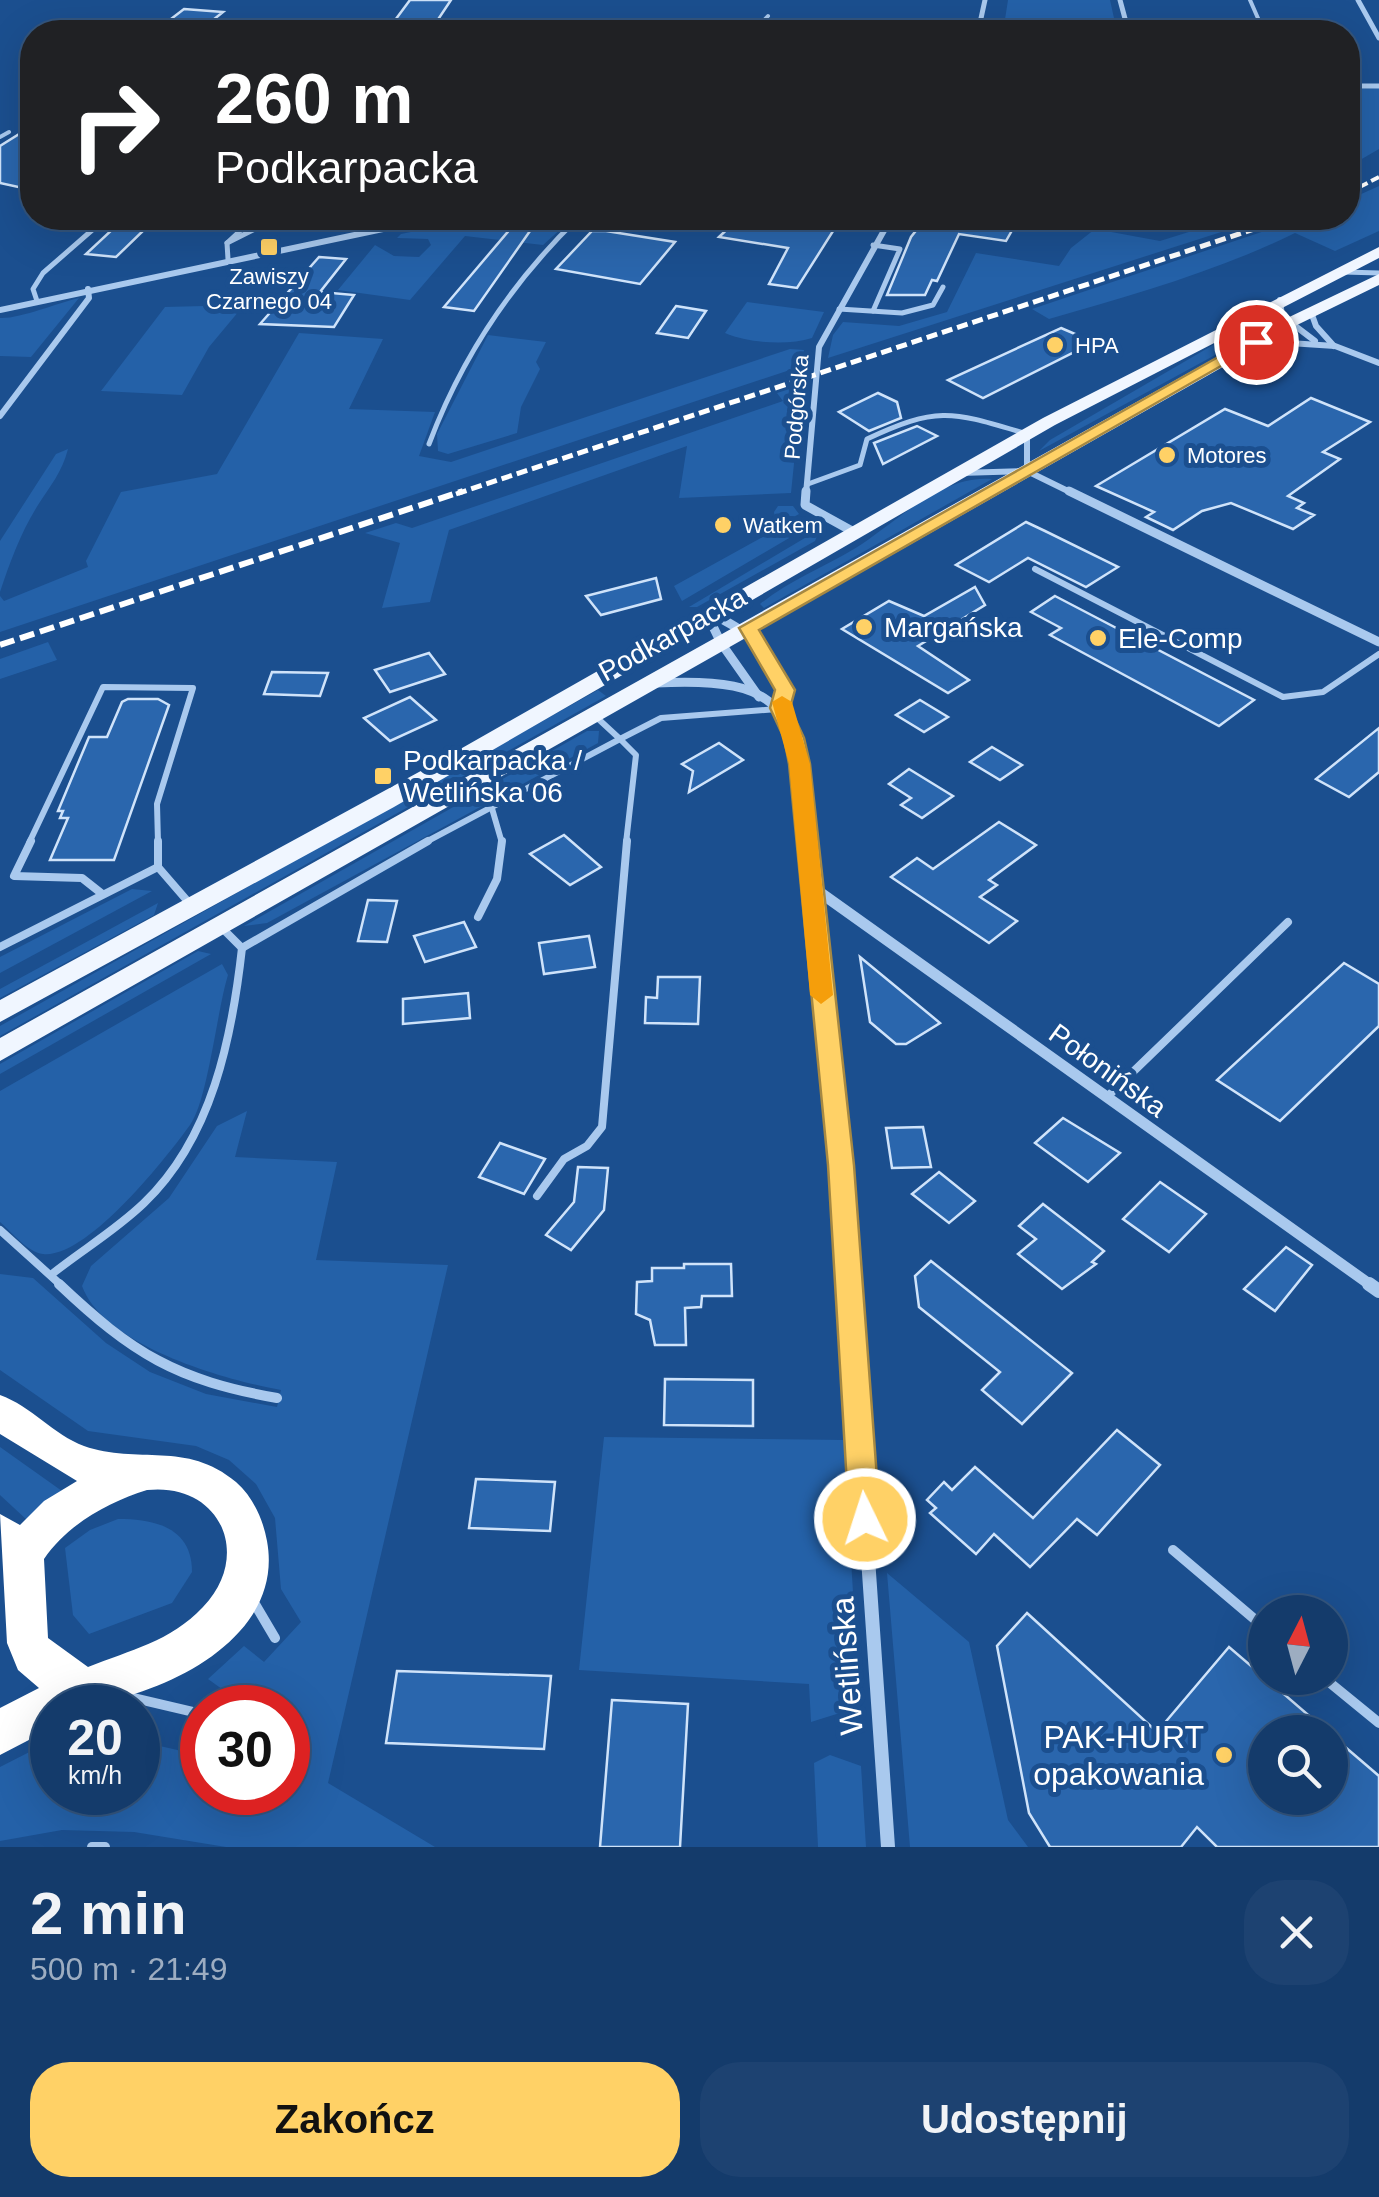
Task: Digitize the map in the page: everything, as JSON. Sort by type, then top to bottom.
[{"type":"highway","points":[[0,1412],[76,1463],[189,1476],[214,1488],[234,1506],[246,1532],[243,1589],[204,1636],[174,1658],[96,1685]]},
{"type":"highway","points":[[80,1685],[46,1670],[11,1631],[12,1546],[34,1538],[64,1510],[146,1472]]},
{"type":"highway","points":[[0,1733],[30,1717]]},
{"type":"main road","name":"Podkarpacka","points":[[0,1012],[511,730],[707,613],[1027,434],[1379,252]]},
{"type":"main road","name":"Podkarpacka","points":[[0,1051],[721,642],[1379,276]]},
{"type":"street","points":[[1358,0],[1379,38]]},
{"type":"street","points":[[0,310],[364,230]]},
{"type":"street","name":"Podgórska","points":[[852,531],[805,505],[814,362],[883,230]]},
{"type":"street","points":[[0,416],[88,298],[88,289]]},
{"type":"street","points":[[1280,300],[1278,308],[1289,323],[1322,344]]},
{"type":"street","points":[[1311,312],[1316,326],[1335,346]]},
{"type":"street","points":[[1256,342],[1322,344],[1376,360]]},
{"type":"street","points":[[1027,434],[1027,471]]},
{"type":"street","points":[[955,474],[1027,471],[1379,642]]},
{"type":"street","points":[[707,613],[748,628]]},
{"type":"street","points":[[707,613],[721,642],[760,698]]},
{"type":"street","name":"Wetlińska","points":[[748,628],[785,690],[780,708],[794,738],[799,764],[841,1165],[888,1847]]},
{"type":"street","points":[[650,683],[700,682],[760,698],[780,708]]},
{"type":"street","name":"Połonińska","points":[[812,886],[1379,1291]]},
{"type":"lane","points":[[764,20],[768,16]]},
{"type":"lane","points":[[0,138],[10,132]]},
{"type":"lane","points":[[36,301],[33,289],[43,272],[92,230]]},
{"type":"lane","points":[[228,259],[228,243],[242,230]]},
{"type":"lane","points":[[228,243],[254,230]]},
{"type":"lane","points":[[429,444],[466,356],[541,255],[566,230]]},
{"type":"lane","points":[[872,245],[900,249],[873,311]]},
{"type":"lane","points":[[1334,273],[1379,276]]},
{"type":"lane","points":[[839,308],[902,313],[933,306],[943,287]]},
{"type":"lane","points":[[808,484],[860,465],[867,439],[918,414],[941,410],[972,415],[1027,434]]},
{"type":"lane","points":[[1035,569],[1283,697],[1305,700],[1324,695],[1379,654]]},
{"type":"lane","points":[[102,893],[82,878],[14,876],[103,687],[194,688],[157,804],[158,867],[192,906]]},
{"type":"lane","points":[[242,948],[490,805],[620,739],[672,716],[780,708]]},
{"type":"lane","points":[[537,1196],[564,1158],[587,1146],[602,1127],[607,1102],[613,963],[636,755],[594,715]]},
{"type":"lane","points":[[478,917],[486,908],[497,873],[502,832],[490,805]]},
{"type":"lane","points":[[0,947],[158,867]]},
{"type":"lane","points":[[1107,1097],[1288,922]]},
{"type":"lane","points":[[220,926],[242,948]]},
{"type":"lane","points":[[52,1274],[153,1194],[201,1126],[239,980],[242,948]]},
{"type":"lane","points":[[0,1230],[52,1274],[94,1318],[148,1356],[206,1385],[277,1398]]},
{"type":"lane","points":[[1172,1550],[1248,1614]]},
{"type":"lane","points":[[245,1577],[256,1610],[276,1638]]},
{"type":"lane","points":[[1345,1695],[1379,1723]]},
{"type":"lane","points":[[92,1847],[106,1847]]},
{"type":"shaded area","points":[[1008,0],[1110,0],[1114,20],[1005,20]]},
{"type":"shaded area","points":[[1379,88],[1379,149],[1360,160],[1360,89]]},
{"type":"shaded area","points":[[1379,186],[1379,231],[1335,251],[1295,233],[1205,271],[1049,319],[1032,309],[1267,230],[1360,230],[1360,195]]},
{"type":"shaded area","points":[[420,230],[560,230],[543,245],[465,236],[410,300],[338,290],[375,245],[394,256],[419,257],[431,245],[428,239],[397,238]]},
{"type":"shaded area","points":[[1094,230],[1160,241],[1192,231],[1228,230],[828,358],[833,335],[843,322],[899,326],[947,312],[976,253],[1059,266],[1071,248]]},
{"type":"shaded area","points":[[79,298],[31,357],[0,356],[0,318]]},
{"type":"shaded area","points":[[747,302],[824,312],[812,338],[768,342],[725,333]]},
{"type":"shaded area","points":[[244,305],[209,347],[182,395],[101,391],[165,307]]},
{"type":"shaded area","points":[[1272,313],[1274,323],[1039,451],[1050,440]]},
{"type":"shaded area","points":[[299,333],[383,339],[349,409],[435,412],[419,456],[451,462],[790,349],[804,350],[802,366],[0,632],[0,596],[4,601],[88,567],[86,561],[121,492],[217,474]]},
{"type":"shaded area","points":[[488,335],[546,342],[536,362],[540,369],[521,407],[517,433],[448,454],[438,451],[437,434]]},
{"type":"shaded area","points":[[802,385],[791,493],[679,498],[687,446],[449,530],[430,602],[382,608],[400,543],[365,533],[396,523],[412,528],[783,401],[777,393]]},
{"type":"shaded area","points":[[68,449],[59,472],[21,536],[0,592],[0,541],[56,454]]},
{"type":"shaded area","points":[[992,479],[764,608],[760,604],[854,549],[937,492],[955,484]]},
{"type":"shaded area","points":[[778,506],[793,506],[799,514],[790,519],[801,531],[682,601],[674,586],[777,529],[774,512]]},
{"type":"shaded area","points":[[820,529],[815,541],[697,607],[689,607]]},
{"type":"shaded area","points":[[48,642],[57,660],[0,679],[0,659]]},
{"type":"shaded area","points":[[598,690],[606,696],[0,1036],[0,1026]]},
{"type":"shaded area","points":[[587,731],[599,731],[598,743],[267,923],[244,926]]},
{"type":"shaded area","points":[[132,889],[152,891],[0,973],[0,957]]},
{"type":"shaded area","points":[[158,903],[154,915],[0,998],[0,989]]},
{"type":"shaded area","points":[[198,951],[211,954],[0,1074],[0,1064]]},
{"type":"shaded area","points":[[222,964],[228,975],[202,1096],[190,1125],[145,1181],[103,1224],[61,1251],[43,1254],[31,1250],[0,1222],[0,1091]]},
{"type":"shaded area","points":[[247,1111],[235,1157],[337,1162],[316,1260],[448,1265],[328,1783],[435,1847],[226,1847],[134,1832],[62,1830],[0,1841],[0,1767],[30,1752],[30,1815],[160,1815],[160,1746],[180,1751],[180,1815],[310,1815],[310,1685],[216,1685],[208,1679],[244,1646],[264,1662],[301,1622],[281,1589],[275,1518],[256,1484],[229,1460],[196,1446],[88,1431],[0,1370],[0,1274],[33,1278],[106,1343],[150,1372],[206,1394],[277,1407],[281,1390],[199,1369],[140,1343],[114,1326],[82,1286],[91,1266],[169,1198],[217,1126]]},
{"type":"shaded area","points":[[604,1437],[844,1440],[859,1694],[843,1712],[811,1722],[809,1684],[579,1670]]},
{"type":"shaded area","points":[[0,1447],[62,1491],[27,1520],[0,1495]]},
{"type":"shaded area","points":[[118,1519],[158,1524],[179,1536],[186,1545],[192,1572],[172,1603],[89,1634],[73,1615],[65,1548],[90,1530]]},
{"type":"shaded area","points":[[887,1573],[969,1642],[1008,1820],[1028,1847],[910,1847]]},
{"type":"shaded area","points":[[830,1755],[861,1766],[866,1847],[818,1847],[814,1763]]},
{"type":"building","points":[[410,0],[451,0],[438,20],[395,20]]},
{"type":"building","points":[[184,9],[223,12],[213,20],[170,20]]},
{"type":"building","points":[[20,134],[20,187],[0,183],[0,146]]},
{"type":"building","points":[[112,230],[144,230],[116,257],[86,254]]},
{"type":"building","points":[[509,230],[530,231],[474,311],[444,307]]},
{"type":"building","points":[[726,230],[834,230],[797,288],[769,284],[788,248],[719,237]]},
{"type":"building","points":[[917,230],[1012,230],[1006,241],[959,234],[937,281],[932,280],[925,295],[887,295]]},
{"type":"building","points":[[592,231],[675,242],[640,284],[556,269]]},
{"type":"building","points":[[319,257],[346,259],[320,292],[354,295],[334,327],[260,324]]},
{"type":"building","points":[[676,306],[706,311],[688,338],[657,333]]},
{"type":"building","points":[[1061,328],[1094,342],[983,398],[948,380]]},
{"type":"building","points":[[878,393],[897,402],[901,418],[869,431],[839,412]]},
{"type":"building","points":[[1311,398],[1370,422],[1323,452],[1340,459],[1288,496],[1304,503],[1297,508],[1314,515],[1293,529],[1231,503],[1202,511],[1173,530],[1146,517],[1154,512],[1096,486],[1225,409],[1268,426]]},
{"type":"building","points":[[917,426],[937,436],[883,464],[874,443]]},
{"type":"building","points":[[1026,522],[1118,567],[1086,587],[1028,558],[989,582],[956,565]]},
{"type":"building","points":[[656,578],[661,599],[601,615],[586,596]]},
{"type":"building","points":[[975,587],[985,605],[918,646],[969,680],[948,693],[842,629],[889,601],[924,616]]},
{"type":"building","points":[[1055,596],[1254,700],[1219,726],[1050,635],[1061,628],[1031,612]]},
{"type":"building","points":[[429,653],[445,674],[390,692],[375,670]]},
{"type":"building","points":[[272,672],[328,673],[320,696],[264,694]]},
{"type":"building","points":[[410,697],[436,720],[390,741],[364,718]]},
{"type":"building","points":[[158,699],[169,705],[114,860],[50,860],[68,818],[60,818],[63,811],[58,811],[89,737],[107,737],[122,702]]},
{"type":"building","points":[[920,700],[948,717],[924,732],[896,715]]},
{"type":"building","points":[[1379,728],[1379,772],[1349,797],[1316,779]]},
{"type":"building","points":[[719,743],[743,760],[689,792],[693,771],[682,764]]},
{"type":"building","points":[[992,747],[1022,765],[1000,780],[970,762]]},
{"type":"building","points":[[909,769],[953,796],[922,818],[901,805],[911,798],[889,784]]},
{"type":"building","points":[[999,822],[1036,845],[989,880],[997,885],[980,897],[1017,921],[989,943],[891,877],[917,858],[933,869]]},
{"type":"building","points":[[564,835],[601,867],[570,885],[530,854]]},
{"type":"building","points":[[368,900],[397,901],[387,942],[358,941]]},
{"type":"building","points":[[464,922],[476,947],[425,962],[414,936]]},
{"type":"building","points":[[589,936],[595,967],[544,974],[539,943]]},
{"type":"building","points":[[860,957],[940,1023],[906,1044],[896,1044],[870,1022]]},
{"type":"building","points":[[1344,963],[1379,984],[1379,1026],[1280,1121],[1217,1080]]},
{"type":"building","points":[[658,977],[700,977],[698,1024],[645,1023],[646,997],[657,998]]},
{"type":"building","points":[[468,993],[470,1018],[403,1024],[403,999]]},
{"type":"building","points":[[1063,1118],[1120,1153],[1088,1182],[1035,1143]]},
{"type":"building","points":[[923,1127],[931,1167],[892,1168],[886,1128]]},
{"type":"building","points":[[500,1143],[545,1159],[524,1194],[479,1177]]},
{"type":"building","points":[[578,1167],[608,1168],[604,1210],[571,1250],[546,1235],[574,1202]]},
{"type":"building","points":[[939,1172],[975,1201],[949,1223],[912,1194]]},
{"type":"building","points":[[1160,1182],[1206,1214],[1169,1252],[1123,1219]]},
{"type":"building","points":[[1043,1204],[1104,1251],[1092,1262],[1096,1264],[1062,1289],[1018,1254],[1036,1239],[1019,1226]]},
{"type":"building","points":[[1286,1247],[1312,1265],[1275,1311],[1244,1289]]},
{"type":"building","points":[[931,1261],[1072,1373],[1022,1424],[982,1390],[1000,1372],[919,1307],[915,1276]]},
{"type":"building","points":[[684,1264],[731,1264],[732,1296],[702,1296],[701,1307],[685,1308],[686,1345],[655,1345],[650,1320],[636,1314],[637,1282],[652,1281],[652,1268],[684,1268]]},
{"type":"building","points":[[665,1379],[753,1380],[753,1426],[664,1425]]},
{"type":"building","points":[[1117,1430],[1160,1465],[1097,1535],[1077,1519],[1030,1567],[994,1534],[976,1554],[930,1513],[936,1508],[927,1500],[944,1482],[952,1490],[975,1467],[1033,1518]]},
{"type":"building","points":[[476,1479],[555,1482],[550,1531],[469,1528]]},
{"type":"building","points":[[1027,1613],[1157,1732],[1229,1647],[1248,1663],[1248,1695],[1285,1695],[1308,1715],[1248,1715],[1248,1815],[1348,1815],[1348,1749],[1379,1776],[1379,1847],[1217,1847],[1197,1827],[1181,1847],[1050,1847],[1029,1813],[997,1646]]},
{"type":"building","points":[[397,1671],[551,1676],[544,1749],[386,1743]]},
{"type":"building","points":[[612,1700],[688,1704],[680,1847],[600,1847]]},
{"type":"railway","points":[[1360,187],[1379,177]]},
{"type":"railway","points":[[456,494],[1251,230]]},
{"type":"railway","points":[[0,645],[463,491]]},
{"type":"slow traffic","points":[[782,702],[780,708],[794,738],[799,764],[821,995]]},
{"type":"place","name":"Zawiszy Czarnego 04","points":[[269,247]]},
{"type":"place","name":"HPA","points":[[1055,345]]},
{"type":"place","name":"Motores","points":[[1167,455]]},
{"type":"place","name":"Watkem","points":[[723,525]]},
{"type":"place","name":"Margańska","points":[[864,627]]},
{"type":"place","name":"Ele-Comp","points":[[1098,638]]},
{"type":"place","name":"Podkarpacka / Wetlińska 06","points":[[383,776]]},
{"type":"place","name":"PAK-HURT opakowania","points":[[1224,1755]]},
{"type":"route","points":[[865,1519],[841,1165],[799,764],[794,738],[780,708],[785,690],[774,665],[748,628],[1256,342]]}]
